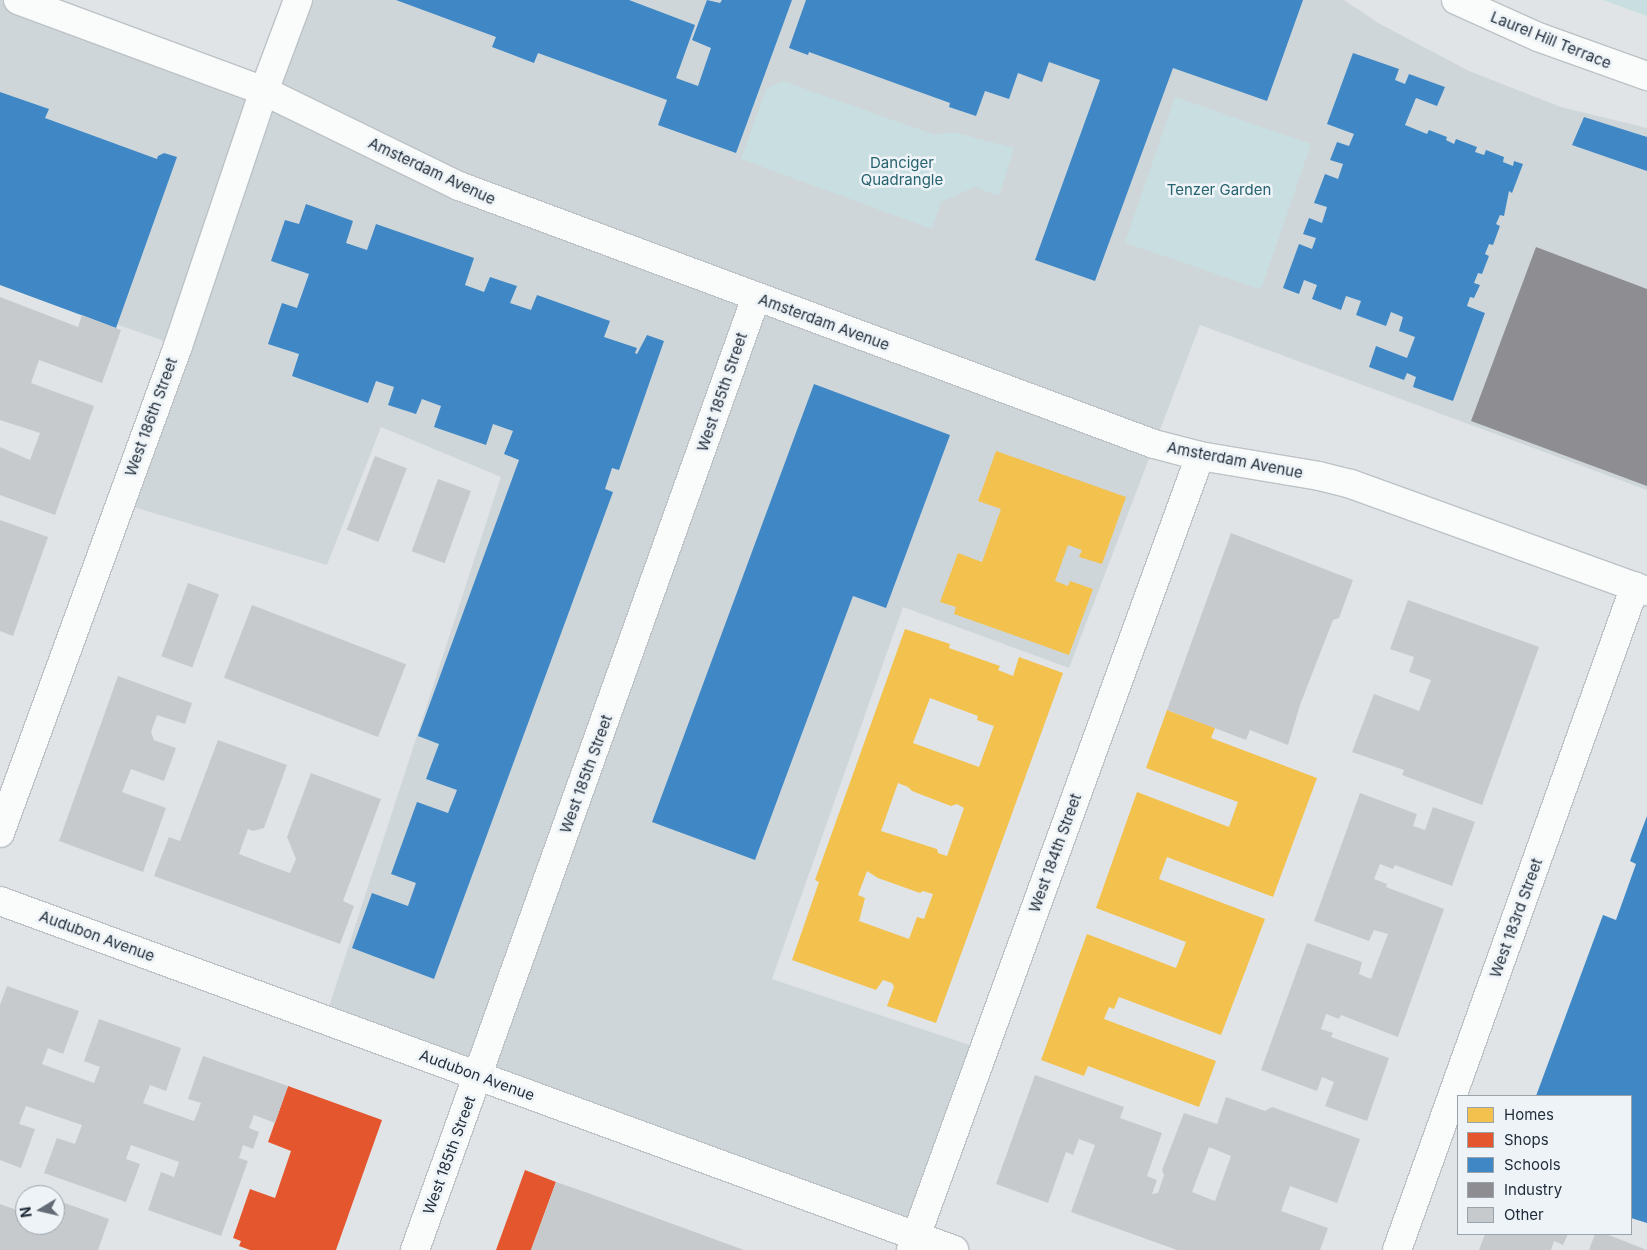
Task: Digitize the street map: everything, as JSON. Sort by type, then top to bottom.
[{"type":"street","name":"Amsterdam Avenue","points":[[18,0],[264,91],[459,186],[1154,444],[1200,456],[1319,476],[1351,484],[1641,588]]},
{"type":"street","name":"West 186th Street","points":[[0,833],[178,346],[264,91],[298,0]]},
{"type":"street","name":"Laurel Hill Terrace","points":[[1456,0],[1538,37],[1602,62],[1647,76]]},
{"type":"street","name":"West 185th Street","points":[[415,1250],[756,297]]},
{"type":"street","name":"West 184th Street","points":[[914,1243],[1200,456]]},
{"type":"street","name":"West 183rd Street","points":[[1397,1250],[1641,588]]},
{"type":"street","name":"Audubon Avenue","points":[[0,901],[478,1076],[914,1243],[954,1250]]},
{"type":"shaded area","points":[[0,0],[18,0],[264,91],[298,0],[1344,0],[1380,24],[1469,71],[1561,107],[1647,128],[1647,490],[1200,325],[1069,668],[903,607],[772,979],[985,1050],[916,1236],[325,1019],[501,477],[381,427],[327,565],[120,503],[178,346],[0,283]]},
{"type":"green space","points":[[1603,0],[1647,0],[1647,16]]},
{"type":"green space","name":"Danciger Quadrangle","points":[[783,81],[935,135],[953,132],[1014,148],[999,196],[975,187],[941,202],[932,229],[741,159],[766,89]]},
{"type":"green space","name":"Tenzer Garden","points":[[1175,97],[1311,144],[1261,289],[1125,243]]},
{"type":"building: Homes","points":[[996,451],[1126,497],[1102,564],[1079,557],[1082,550],[1068,545],[1055,581],[1068,586],[1070,581],[1093,589],[1069,655],[954,614],[956,607],[940,602],[958,553],[982,562],[1001,509],[978,501]]},
{"type":"building: Homes","points":[[905,629],[950,644],[949,648],[1000,666],[998,670],[1013,676],[1019,657],[1063,673],[936,1023],[887,1006],[894,987],[892,983],[883,980],[876,990],[792,960],[819,882],[815,880]],"holes":[[[930,698],[978,716],[977,720],[994,726],[979,767],[913,743]],[[898,783],[912,791],[951,806],[957,804],[964,808],[947,856],[938,853],[937,849],[881,831]],[[867,871],[878,878],[920,893],[923,891],[933,894],[924,919],[917,917],[909,939],[859,921],[865,898],[858,895]]]},
{"type":"building: Homes","points":[[1167,710],[1215,728],[1211,738],[1317,778],[1273,897],[1167,857],[1159,879],[1265,919],[1221,1035],[1119,997],[1114,1009],[1109,1007],[1104,1019],[1216,1061],[1199,1107],[1088,1066],[1084,1076],[1041,1060],[1087,934],[1176,968],[1186,942],[1096,908],[1137,792],[1229,827],[1238,802],[1146,768]]},
{"type":"building: Shops","points":[[288,1086],[382,1120],[336,1250],[250,1250],[239,1246],[241,1241],[233,1238],[250,1189],[275,1198],[291,1151],[268,1142]]},
{"type":"building: Shops","points":[[525,1170],[556,1182],[531,1250],[496,1250]]},
{"type":"building: Schools","points":[[396,0],[629,0],[695,25],[676,78],[698,86],[711,48],[692,40],[707,0],[720,3],[722,0],[792,0],[736,153],[658,125],[667,100],[538,53],[534,63],[492,47],[496,37]]},
{"type":"building: Schools","points":[[806,0],[1303,0],[1267,101],[1173,68],[1095,281],[1035,260],[1100,80],[1049,62],[1042,82],[1018,73],[1009,99],[985,91],[976,116],[949,107],[950,103],[809,52],[808,55],[789,48]]},
{"type":"building: Schools","points":[[1353,53],[1399,69],[1395,80],[1405,84],[1409,74],[1445,87],[1437,106],[1416,98],[1405,125],[1427,134],[1429,130],[1447,137],[1446,140],[1454,144],[1456,139],[1477,147],[1475,152],[1484,155],[1486,150],[1504,157],[1503,162],[1513,166],[1514,161],[1523,164],[1512,193],[1509,191],[1504,216],[1500,215],[1496,224],[1500,226],[1493,245],[1489,244],[1485,254],[1489,256],[1482,274],[1478,273],[1474,283],[1480,285],[1474,298],[1470,297],[1467,306],[1485,313],[1453,401],[1413,387],[1416,377],[1407,373],[1404,380],[1369,367],[1376,346],[1407,358],[1415,337],[1399,331],[1403,317],[1391,312],[1386,326],[1356,315],[1361,301],[1346,296],[1341,310],[1312,299],[1317,285],[1304,280],[1299,294],[1283,288],[1299,244],[1312,249],[1316,238],[1303,234],[1309,218],[1322,223],[1327,207],[1314,203],[1325,174],[1338,179],[1343,164],[1330,160],[1337,142],[1349,146],[1354,134],[1327,124]]},
{"type":"building: Schools","points":[[0,92],[49,109],[45,118],[157,159],[158,156],[164,153],[177,157],[116,328],[0,285]]},
{"type":"building: Schools","points":[[1584,117],[1647,137],[1647,171],[1572,145]]},
{"type":"building: Schools","points":[[306,204],[353,221],[346,243],[367,250],[376,224],[474,258],[465,285],[484,292],[490,277],[517,286],[510,303],[531,310],[537,295],[610,321],[604,337],[637,348],[635,353],[637,354],[647,335],[664,341],[619,470],[612,468],[605,489],[613,492],[434,979],[352,948],[372,893],[408,906],[416,883],[391,874],[417,802],[448,813],[457,790],[426,779],[439,744],[418,736],[519,460],[504,454],[513,431],[493,424],[486,445],[434,427],[441,406],[422,399],[416,414],[388,405],[394,387],[376,381],[368,403],[292,376],[299,354],[268,344],[282,303],[297,308],[309,274],[271,261],[285,220],[299,224]]},
{"type":"building: Schools","points":[[814,384],[950,435],[886,608],[853,596],[755,860],[652,822]]},
{"type":"building: Schools","points":[[1647,816],[1647,1223],[1632,1218],[1632,1095],[1536,1095],[1603,915],[1616,920],[1636,864],[1630,861]]},
{"type":"building: Industry","points":[[1536,247],[1647,289],[1647,486],[1471,421]]},
{"type":"building: Other","points":[[0,297],[78,327],[82,315],[121,330],[102,383],[39,360],[31,383],[94,406],[55,515],[0,495],[0,447],[30,460],[40,433],[0,420]]},
{"type":"building: Other","points":[[375,456],[407,468],[378,542],[347,530]]},
{"type":"building: Other","points":[[438,479],[471,491],[445,563],[412,551]]},
{"type":"building: Other","points":[[0,520],[48,537],[13,636],[0,631]]},
{"type":"building: Other","points":[[1231,533],[1353,580],[1339,618],[1333,620],[1300,705],[1288,745],[1250,730],[1246,740],[1167,710]]},
{"type":"building: Other","points":[[188,583],[219,594],[192,668],[161,656]]},
{"type":"building: Other","points":[[1408,600],[1539,647],[1482,805],[1402,775],[1404,770],[1352,752],[1374,694],[1419,711],[1431,680],[1409,672],[1414,657],[1390,649]]},
{"type":"building: Other","points":[[252,605],[406,664],[378,737],[224,678]]},
{"type":"building: Other","points":[[118,676],[192,703],[185,724],[157,715],[151,732],[154,740],[176,748],[164,781],[131,769],[122,792],[166,808],[143,872],[59,841]]},
{"type":"building: Other","points":[[218,740],[287,765],[264,828],[253,831],[248,829],[239,854],[265,864],[290,873],[296,859],[287,837],[311,773],[381,799],[343,901],[354,906],[340,944],[154,876],[169,837],[180,841]]},
{"type":"building: Other","points":[[1360,793],[1417,814],[1413,826],[1425,830],[1433,807],[1475,822],[1452,886],[1395,865],[1393,869],[1380,864],[1374,879],[1387,884],[1386,887],[1444,909],[1398,1037],[1341,1015],[1339,1019],[1326,1014],[1321,1029],[1333,1033],[1331,1037],[1389,1058],[1367,1121],[1325,1106],[1334,1082],[1322,1077],[1317,1091],[1261,1070],[1307,943],[1362,962],[1359,974],[1371,979],[1388,934],[1374,930],[1369,941],[1314,921]]},
{"type":"building: Other","points":[[7,986],[79,1011],[63,1054],[48,1048],[42,1064],[94,1083],[100,1067],[84,1061],[99,1019],[181,1048],[166,1091],[150,1085],[143,1103],[194,1121],[201,1103],[188,1099],[203,1056],[288,1086],[275,1123],[254,1115],[249,1128],[259,1132],[253,1149],[243,1145],[239,1158],[248,1161],[221,1236],[148,1210],[161,1172],[174,1177],[179,1162],[131,1145],[126,1159],[140,1164],[126,1202],[44,1173],[57,1138],[75,1144],[82,1125],[26,1106],[19,1124],[35,1129],[21,1168],[0,1160],[0,1005]]},
{"type":"building: Other","points":[[1035,1075],[1124,1107],[1120,1118],[1162,1133],[1147,1176],[1157,1180],[1152,1194],[1158,1193],[1164,1175],[1162,1170],[1184,1113],[1217,1124],[1226,1097],[1265,1111],[1272,1107],[1360,1139],[1337,1203],[1290,1186],[1281,1211],[1328,1228],[1320,1250],[1177,1250],[1071,1212],[1095,1145],[1079,1139],[1073,1155],[1066,1152],[1048,1203],[996,1184]],"holes":[[[1209,1147],[1231,1156],[1215,1201],[1192,1192]]]},
{"type":"building: Other","points":[[556,1182],[588,1193],[744,1250],[531,1250]]},
{"type":"building: Other","points":[[65,1203],[109,1219],[98,1250],[0,1250],[0,1204],[15,1209],[15,1235],[65,1235]]},
{"type":"building: Other","points":[[1485,1235],[1568,1235],[1563,1245],[1554,1241],[1551,1250],[1479,1250]]},
{"type":"building: Other","points":[[1595,1235],[1609,1235],[1647,1250],[1589,1250]]}]
